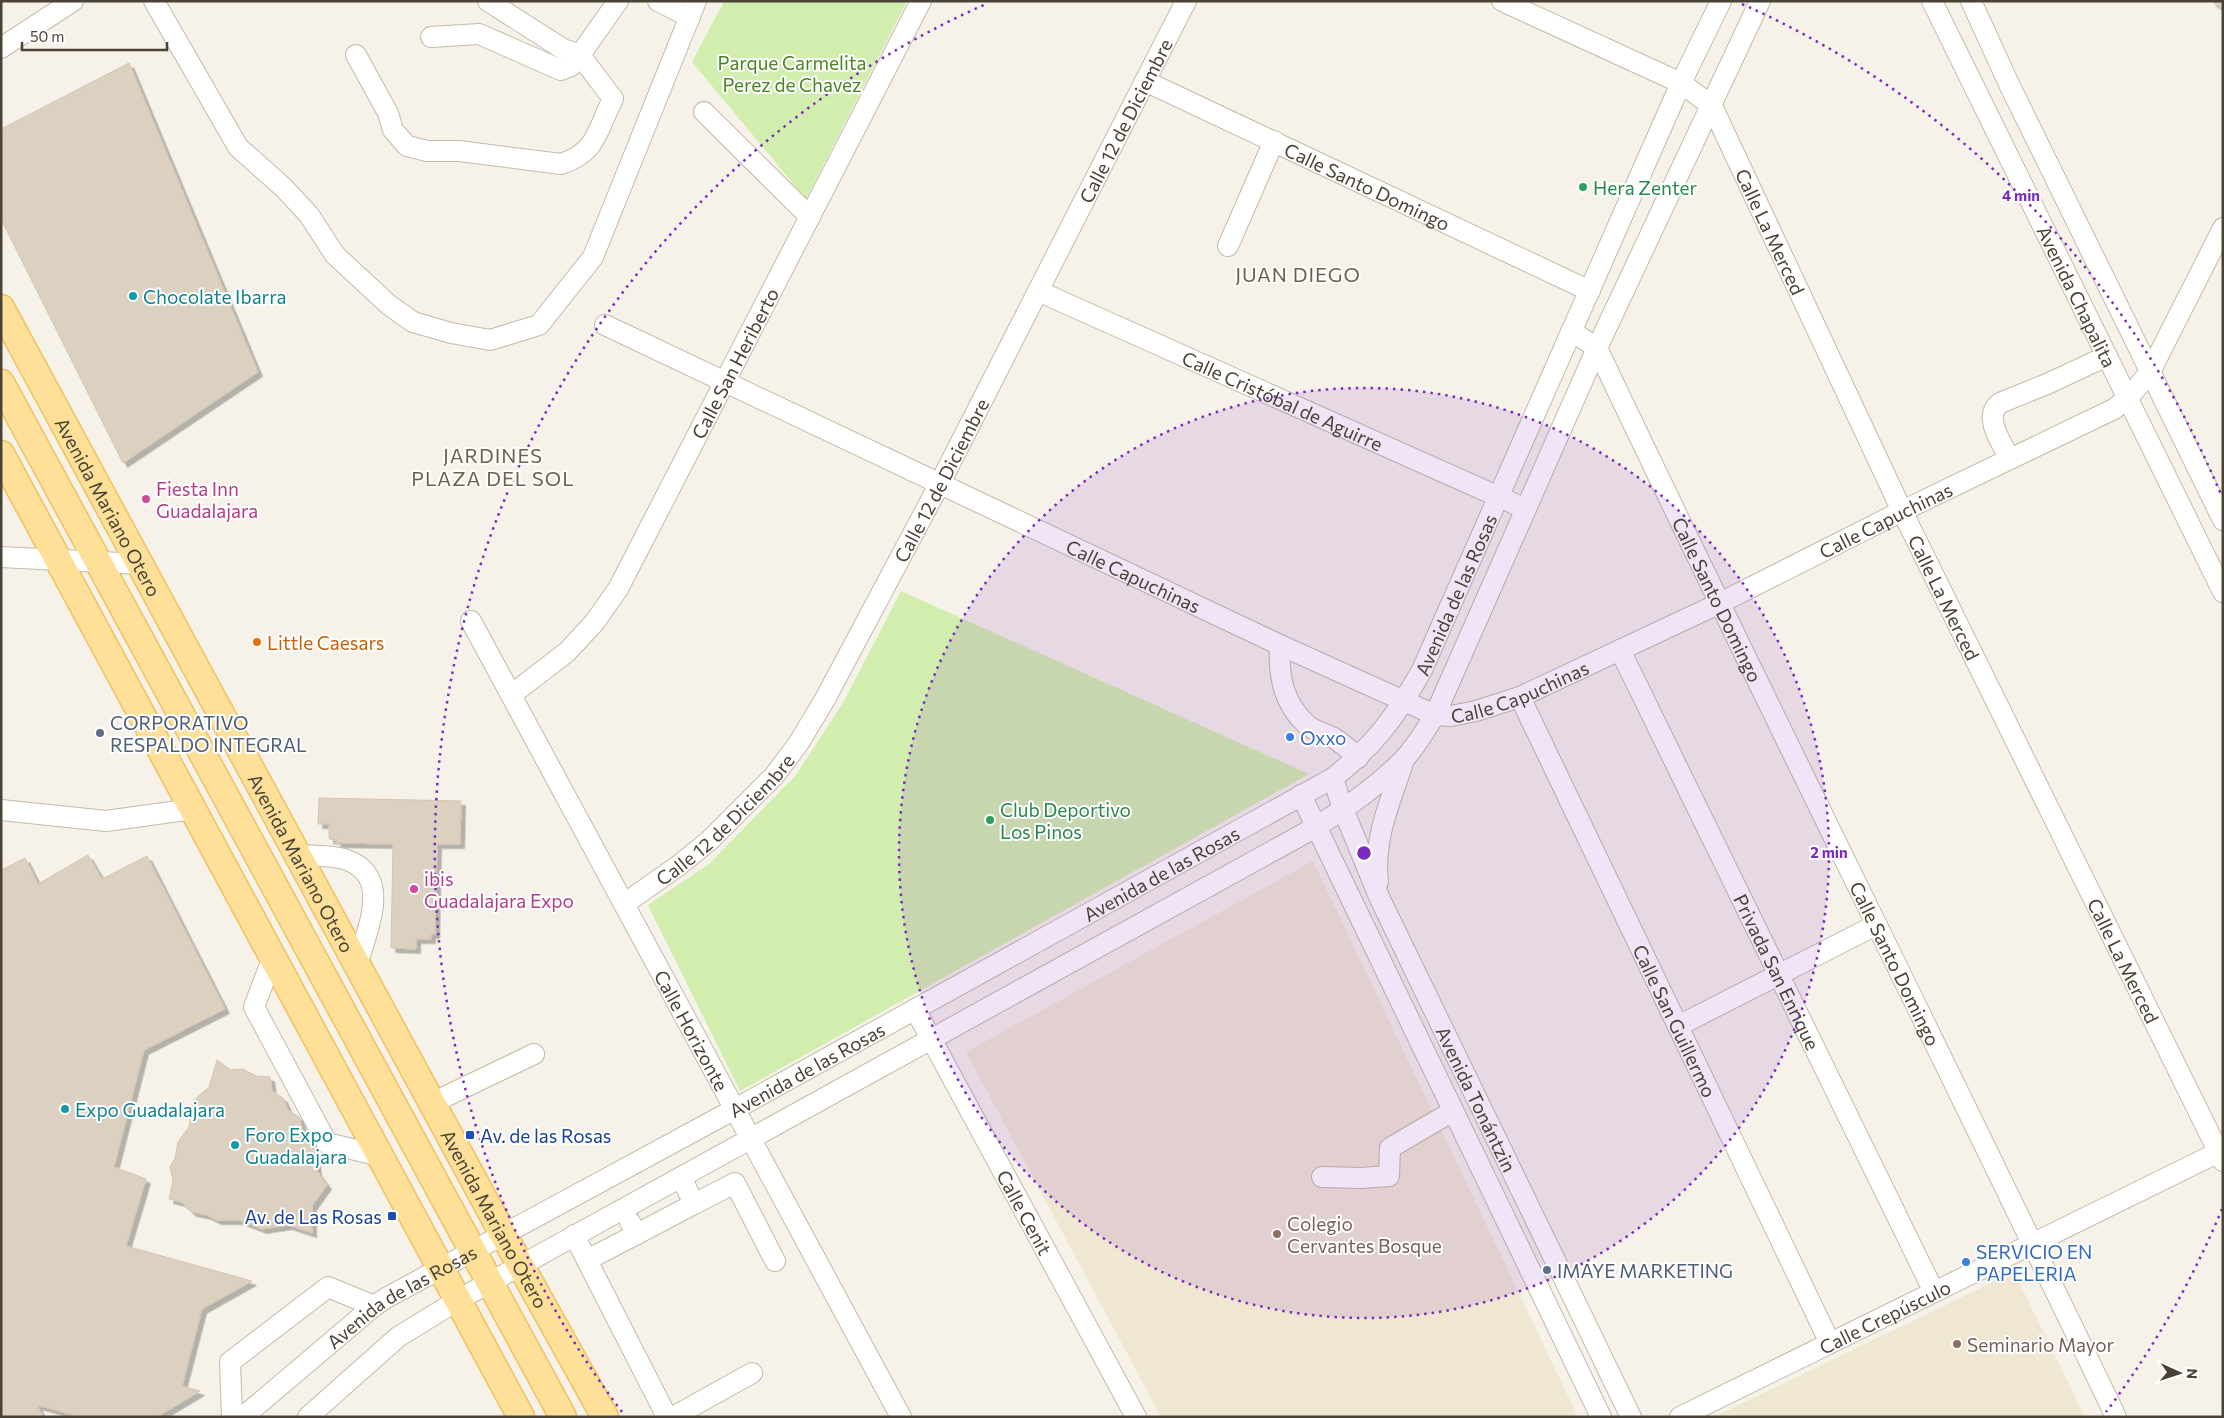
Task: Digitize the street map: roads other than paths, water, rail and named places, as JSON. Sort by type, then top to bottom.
[{"type":"main road","name":"Avenida Mariano Otero","points":[[1,308],[503,1234],[606,1417]]},
{"type":"main road","name":"Avenida Mariano Otero","points":[[1,383],[563,1417]]},
{"type":"main road","points":[[1,454],[521,1417]]},
{"type":"street","points":[[1,48],[73,1]]},
{"type":"street","points":[[154,1],[238,147],[284,188],[308,215],[335,255],[389,305],[413,322],[451,333],[490,340],[539,324],[593,257],[693,9],[658,1]]},
{"type":"street","points":[[356,55],[388,113],[394,130],[408,146],[427,151],[459,151],[561,164],[577,159],[595,140],[613,99],[580,55],[562,48],[488,1]]},
{"type":"street","points":[[431,37],[479,34],[561,70],[571,66],[618,1]]},
{"type":"street","name":"Calle San Heriberto","points":[[511,695],[567,652],[594,623],[618,589],[921,1]]},
{"type":"street","name":"Calle 12 de Diciembre","points":[[624,904],[678,866],[710,840],[752,800],[798,744],[824,702],[939,484],[1186,1]]},
{"type":"street","name":"Calle La Merced","points":[[1502,1],[1682,83],[1712,106],[1902,511],[2221,1154]]},
{"type":"street","name":"Avenida de las Rosas","points":[[242,1417],[374,1306],[1333,778],[1374,743],[1405,701],[1422,670],[1571,331],[1682,83],[1721,1]]},
{"type":"street","name":"Avenida de las Rosas","points":[[308,1417],[398,1337],[458,1300],[1316,827],[1365,794],[1405,758],[1435,715],[1597,348],[1760,1]]},
{"type":"street","name":"Avenida Chapalita","points":[[1932,1],[2223,592]]},
{"type":"street","name":"Avenida Chapalita","points":[[1971,1],[2009,84],[2223,520]]},
{"type":"street","name":"Calle Santo Domingo","points":[[1145,81],[1590,290]]},
{"type":"street","points":[[1979,98],[2009,84]]},
{"type":"street","points":[[704,112],[810,217]]},
{"type":"street","points":[[1228,246],[1274,141]]},
{"type":"street","name":"Calle Capuchinas","points":[[605,325],[1280,645],[1435,715],[1451,716],[1476,711],[1520,697],[1718,604],[1902,511],[2114,409],[2128,398],[2150,372],[2223,228]]},
{"type":"street","name":"Calle Cristóbal de Aguirre","points":[[1038,291],[1526,509]]},
{"type":"street","points":[[1571,331],[1597,348]]},
{"type":"street","name":"Calle Santo Domingo","points":[[1597,348],[1718,604],[2033,1243],[2116,1417]]},
{"type":"street","points":[[2010,459],[1992,422],[1994,408],[2000,403],[2108,356]]},
{"type":"street","points":[[1,557],[60,562],[140,564]]},
{"type":"street","name":"Calle Horizonte","points":[[471,621],[901,1417]]},
{"type":"street","points":[[1280,645],[1278,668],[1283,689],[1292,708],[1307,725],[1334,738],[1358,758]]},
{"type":"street","name":"Privada San Enrique","points":[[1620,650],[1934,1292]]},
{"type":"street","name":"Calle San Guillermo","points":[[1520,697],[1830,1343]]},
{"type":"street","points":[[1380,899],[1377,874],[1380,833],[1405,758]]},
{"type":"street","name":"Avenida Tonántzin","points":[[1333,778],[1343,809],[1380,899],[1631,1417]]},
{"type":"street","name":"Avenida Tonántzin","points":[[1301,795],[1601,1417]]},
{"type":"street","points":[[1,810],[106,821],[193,809]]},
{"type":"street","points":[[298,855],[342,859],[359,865],[371,878],[375,899],[357,965]]},
{"type":"street","points":[[1678,1026],[1876,925]]},
{"type":"street","points":[[273,957],[254,1007],[326,1143],[380,1156]]},
{"type":"street","name":"Calle Cenit","points":[[915,1009],[1136,1417]]},
{"type":"street","points":[[432,1103],[534,1054]]},
{"type":"street","points":[[1322,1176],[1361,1178],[1389,1176],[1390,1148],[1453,1111]]},
{"type":"street","name":"Calle Crepúsculo","points":[[1680,1417],[2033,1243],[2221,1154]]},
{"type":"street","points":[[681,1177],[694,1204]]},
{"type":"street","points":[[587,1260],[735,1183],[775,1261]]},
{"type":"street","points":[[623,1208],[637,1234]]},
{"type":"street","points":[[574,1235],[667,1417]]},
{"type":"street","points":[[232,1417],[230,1362],[328,1287],[374,1306]]},
{"type":"street","points":[[673,1417],[752,1373]]},
{"type":"place","name":"Hera Zenter","points":[[1583,187]]},
{"type":"place","name":"Chocolate Ibarra","points":[[133,296]]},
{"type":"place","name":"Fiesta Inn Guadalajara","points":[[146,499]]},
{"type":"place","name":"Little Caesars","points":[[257,642]]},
{"type":"place","name":"CORPORATIVO RESPALDO INTEGRAL","points":[[100,733]]},
{"type":"place","name":"Oxxo","points":[[1290,737]]},
{"type":"place","name":"Club Deportivo Los Pinos","points":[[990,820]]},
{"type":"place","name":"ibis Guadalajara Expo","points":[[414,889]]},
{"type":"place","name":"Expo Guadalajara","points":[[65,1109]]},
{"type":"place","name":"Av. de las Rosas","points":[[470,1135]]},
{"type":"place","name":"Foro Expo Guadalajara","points":[[235,1145]]},
{"type":"place","name":"Av. de Las Rosas","points":[[392,1216]]},
{"type":"place","name":"Colegio Cervantes Bosque","points":[[1277,1234]]},
{"type":"place","name":"SERVICIO EN PAPELERIA","points":[[1966,1262]]},
{"type":"place","name":"IMAYE MARKETING","points":[[1547,1270]]},
{"type":"place","name":"Seminario Mayor","points":[[1957,1344]]},
{"type":"district","name":"JUAN DIEGO","points":[[1298,274]]},
{"type":"district","name":"JARDINES PLAZA DEL SOL","points":[[493,466]]},
{"type":"park label","name":"Parque Carmelita Perez de Chavez","points":[[792,73]]}]
